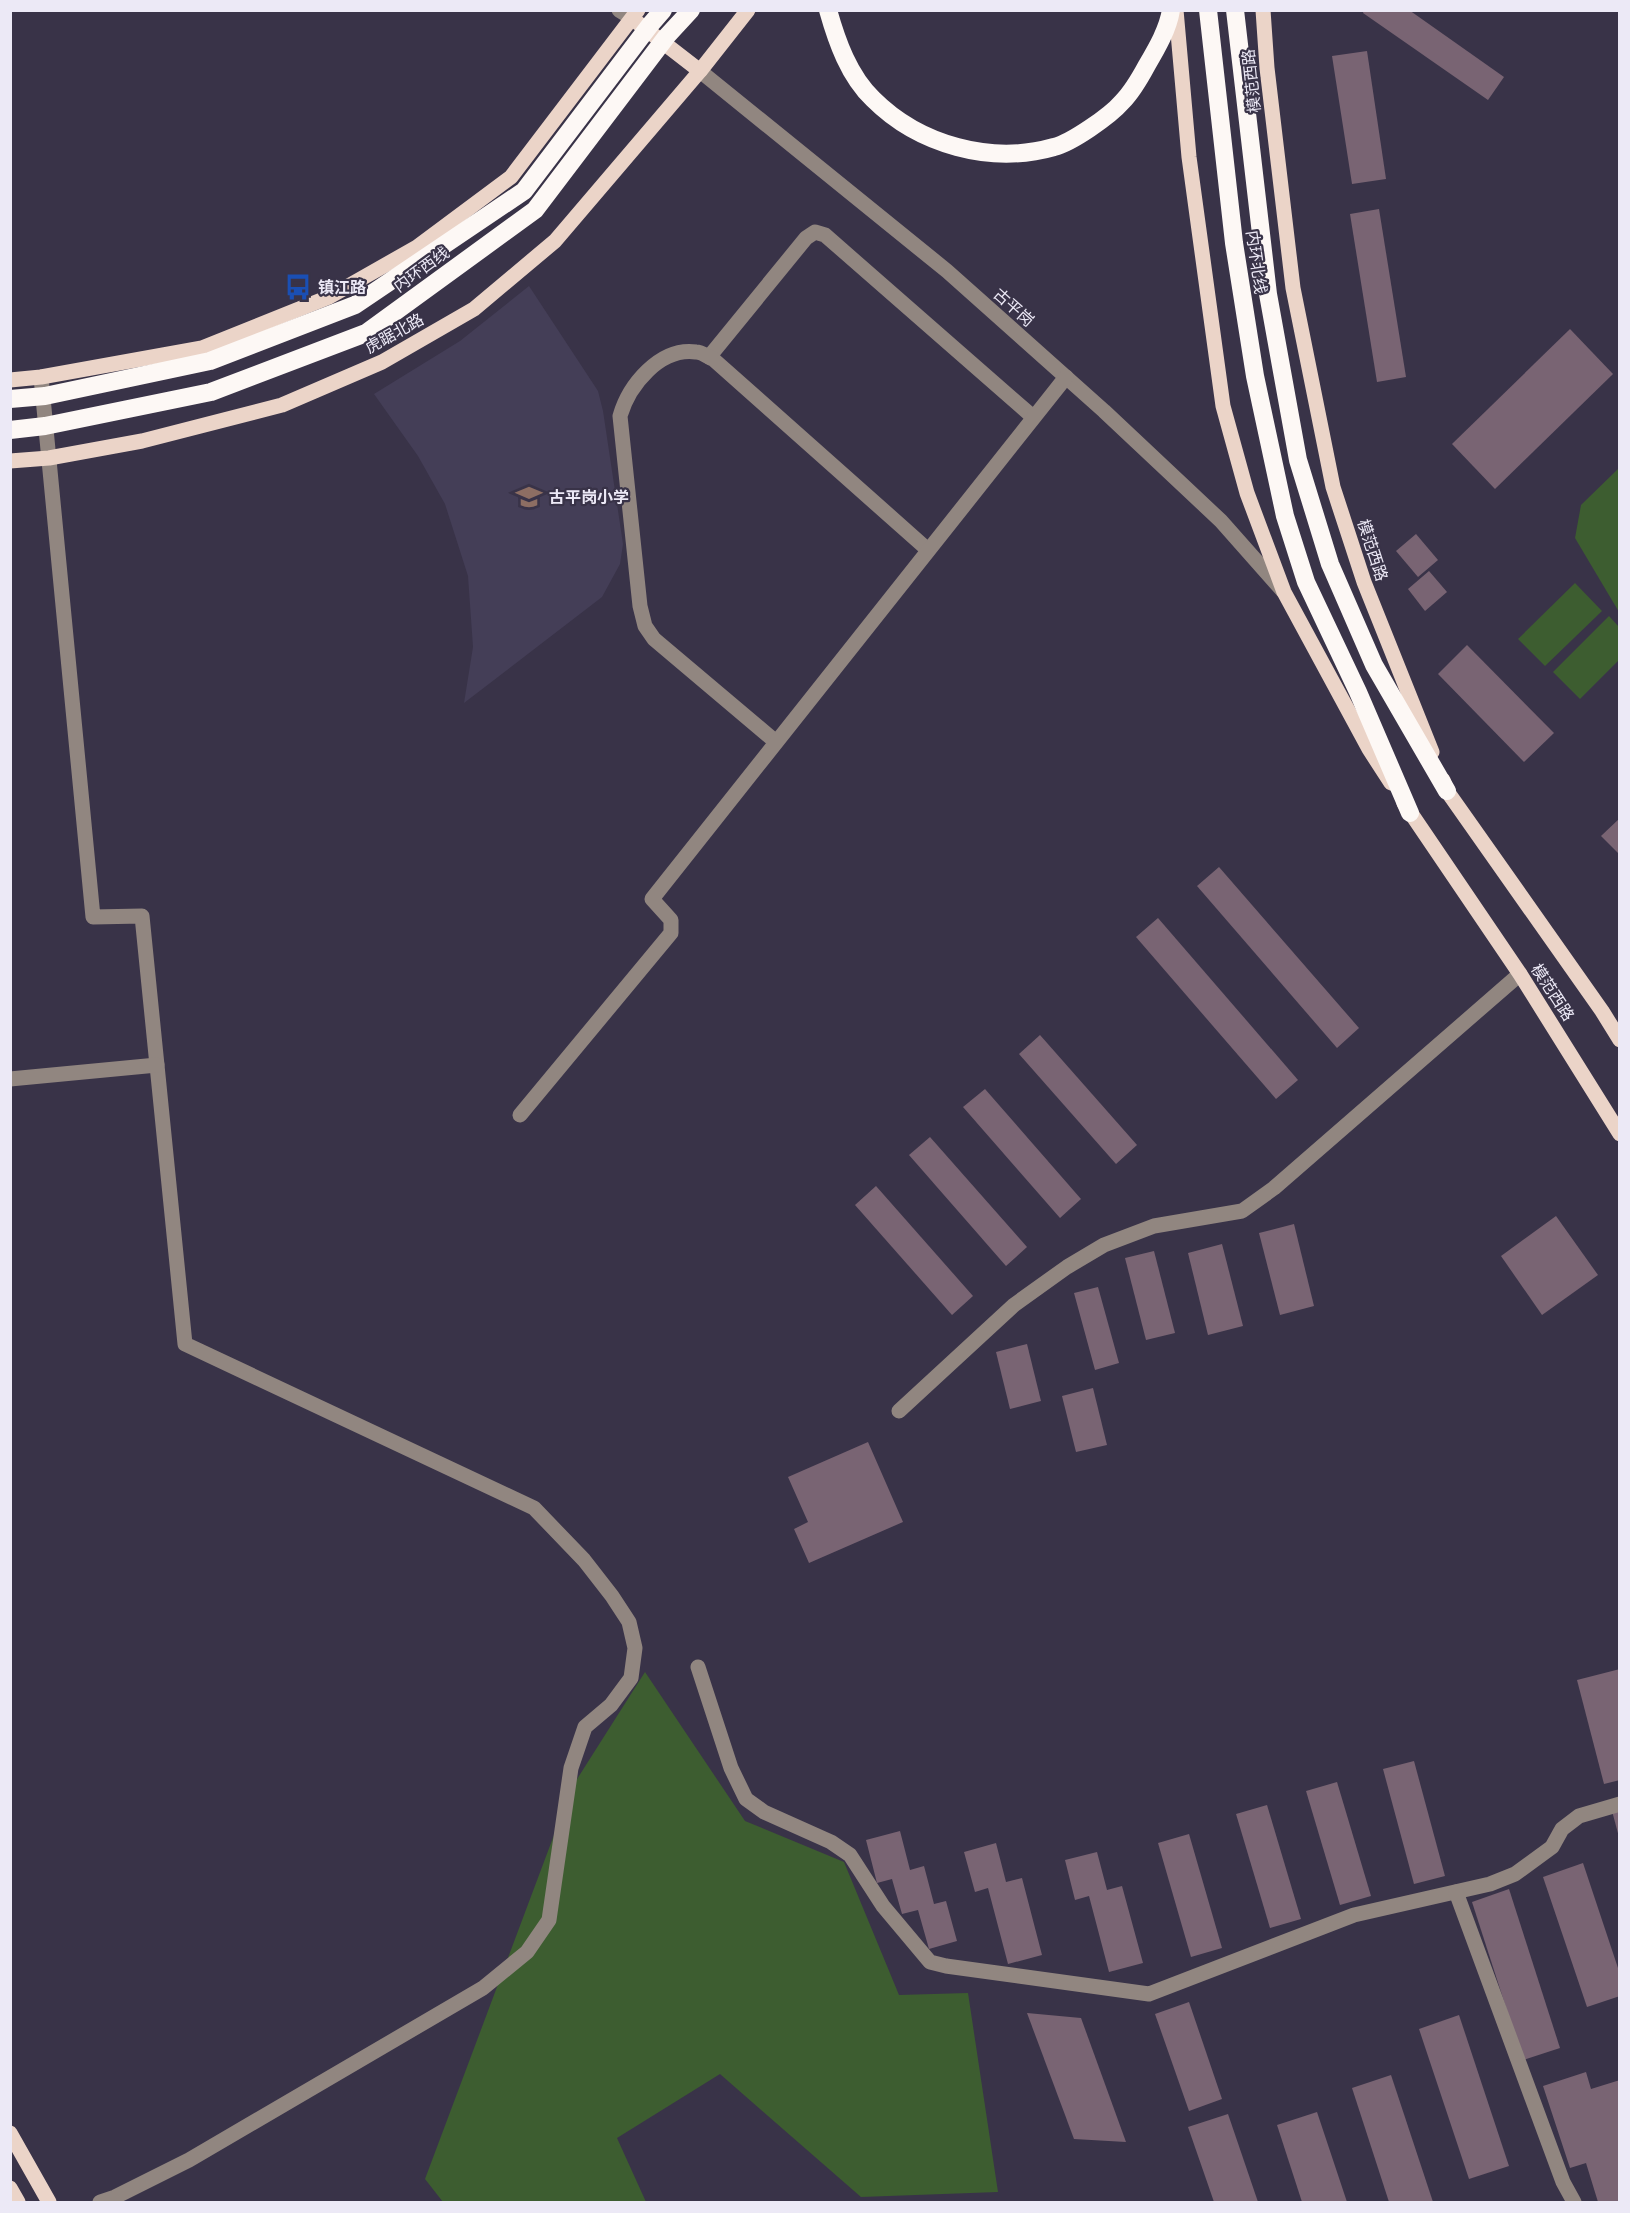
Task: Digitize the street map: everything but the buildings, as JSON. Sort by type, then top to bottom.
[{"type":"highway","name":"内环西线","points":[[10,399],[45,396],[210,361],[355,305],[524,191],[663,10]]},
{"type":"highway","name":"内环西线","points":[[10,430],[45,426],[211,392],[366,333],[535,210],[668,36],[691,10]]},
{"type":"highway","points":[[828,10],[834,34],[849,68],[872,99],[902,122],[934,141],[986,153],[1018,153],[1055,147],[1088,129],[1122,103],[1140,78],[1155,50],[1171,10]]},
{"type":"highway","name":"内环北线","points":[[1208,10],[1238,265],[1255,376],[1285,516],[1306,582],[1358,692],[1410,813]]},
{"type":"highway","name":"内环北线","points":[[1235,10],[1268,294],[1298,460],[1330,564],[1374,665],[1447,791]]},
{"type":"main road","name":"虎踞北路","points":[[10,461],[49,458],[142,441],[282,405],[382,362],[474,309],[555,241],[700,71],[748,10]]},
{"type":"main road","name":"模范西路","points":[[1176,10],[1189,158],[1223,406],[1247,493],[1284,591],[1369,748],[1410,813],[1520,974],[1620,1134]]},
{"type":"main road","name":"模范西路","points":[[1263,10],[1267,68],[1293,288],[1334,488],[1364,582],[1447,791],[1620,1040]]},
{"type":"main road","points":[[10,380],[42,377],[202,348],[328,297],[417,248],[511,177],[630,13],[700,71]]},
{"type":"main road","points":[[10,2133],[49,2202]]},
{"type":"main road","points":[[10,2188],[18,2202]]},
{"type":"street","name":"古平岗","points":[[700,71],[947,271],[1066,377],[1221,521],[1284,591]]},
{"type":"street","points":[[709,357],[806,238],[815,232],[825,235],[1033,417]]},
{"type":"street","points":[[776,742],[654,639],[645,626],[639,606],[620,416],[625,400],[640,380],[660,360],[674,353],[698,351],[709,357],[928,550]]},
{"type":"street","points":[[42,377],[93,917],[142,916],[185,1344],[534,1508],[584,1560],[612,1596],[629,1622],[635,1648],[631,1678],[610,1705],[585,1727],[571,1768],[549,1920],[527,1952],[483,1988],[189,2160],[115,2197],[99,2202]]},
{"type":"street","points":[[520,1115],[671,933],[671,920],[652,899],[1066,377]]},
{"type":"street","points":[[899,1411],[1014,1305],[1067,1267],[1095,1251],[1154,1226],[1242,1211],[1274,1188],[1520,974]]},
{"type":"street","points":[[10,1079],[157,1065]]},
{"type":"street","points":[[698,1667],[731,1768],[746,1799],[764,1812],[831,1842],[850,1855],[883,1906],[930,1962],[946,1966],[1149,1994],[1354,1915],[1490,1884],[1515,1874],[1552,1847],[1562,1829],[1579,1816],[1620,1804]]},
{"type":"street","points":[[1456,1892],[1563,2182],[1574,2202]]},
{"type":"shaded area","name":"古平岗小学","points":[[529,286],[598,391],[623,544],[620,564],[602,597],[464,703],[473,647],[468,576],[445,504],[418,456],[374,394],[460,341]]},
{"type":"green space","points":[[1619,468],[1619,612],[1575,538],[1581,505]]},
{"type":"green space","points":[[1575,583],[1602,611],[1545,666],[1518,639]]},
{"type":"green space","points":[[1609,616],[1619,627],[1619,660],[1580,699],[1553,672]]},
{"type":"green space","points":[[645,1672],[745,1821],[844,1862],[899,1995],[968,1993],[998,2192],[861,2197],[720,2074],[617,2138],[646,2202],[443,2202],[425,2179],[572,1787]]},
{"type":"place","name":"镇江路","points":[[298,287]]},
{"type":"place","name":"古平岗小学","points":[[529,497]]}]
